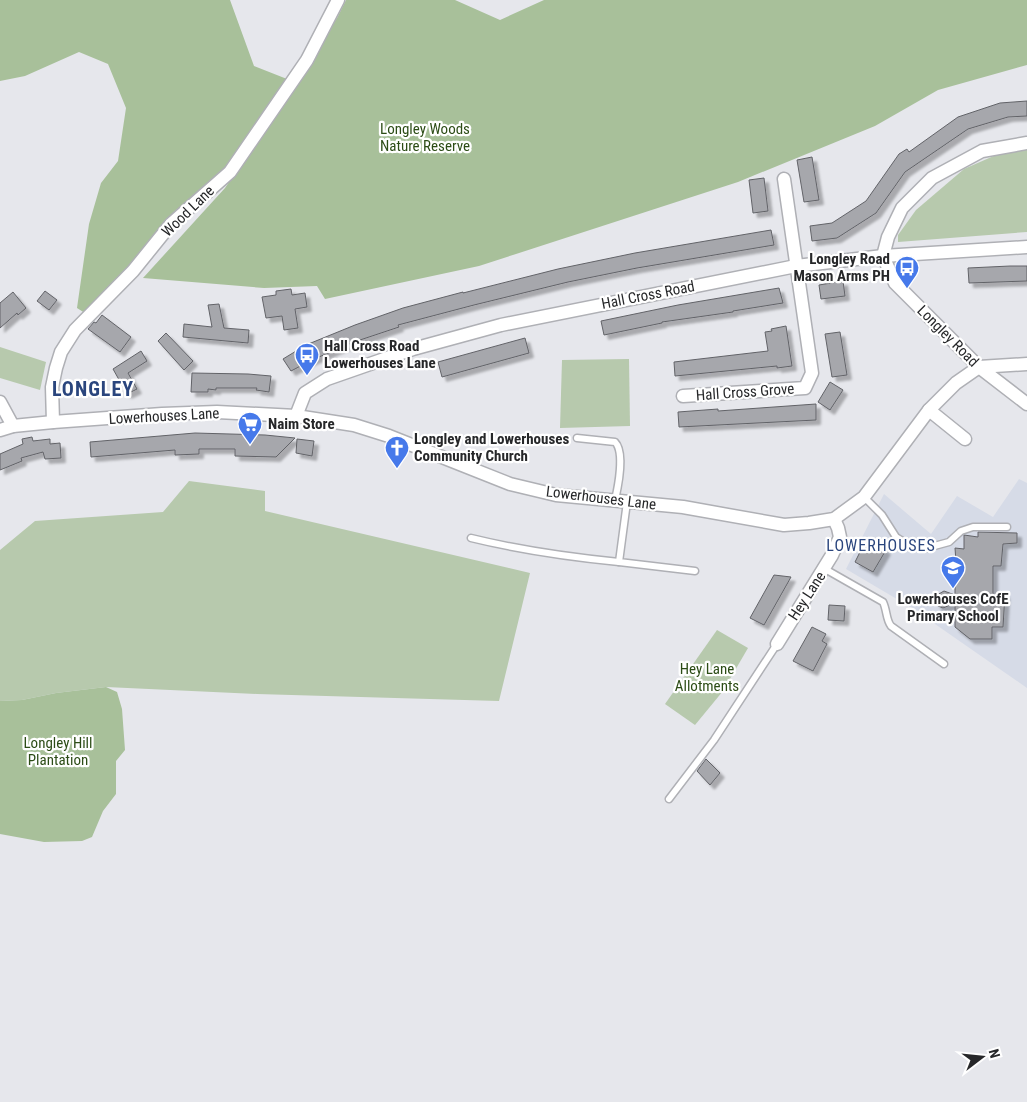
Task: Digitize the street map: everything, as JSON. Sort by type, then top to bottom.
[{"type":"street","name":"Wood Lane","points":[[53,422],[52,387],[56,368],[62,352],[75,330],[133,271],[171,224],[230,172],[307,60],[338,0]]},
{"type":"street","points":[[883,256],[888,237],[902,208],[932,178],[982,151],[1027,143]]},
{"type":"street","name":"Hall Cross Grove","points":[[683,396],[805,388],[812,373],[784,179]]},
{"type":"street","name":"Hall Cross Road","points":[[296,416],[305,393],[326,379],[413,349],[502,326],[796,266],[883,256],[1027,247]]},
{"type":"street","name":"Longley Road","points":[[883,256],[895,283],[979,367],[1027,404]]},
{"type":"street","points":[[979,367],[1027,364]]},
{"type":"street","name":"Lowerhouses Lane","points":[[0,430],[12,426],[162,414],[217,412],[296,416],[354,425],[389,436],[510,484],[556,495],[683,507],[784,525],[834,519],[864,497],[929,410],[956,383],[979,367]]},
{"type":"street","points":[[0,402],[12,426]]},
{"type":"street","points":[[929,410],[965,439]]},
{"type":"street","name":"Hey Lane","points":[[777,644],[825,569],[840,536],[834,519]]},
{"type":"lane","points":[[577,438],[615,442],[618,444],[620,452],[618,486],[621,501],[619,562]]},
{"type":"lane","points":[[864,497],[882,515],[896,537],[912,546],[927,548],[949,542],[961,531],[973,527],[1007,527]]},
{"type":"lane","points":[[471,538],[516,549],[695,571]]},
{"type":"lane","points":[[825,569],[883,602],[887,610],[888,623],[944,664]]},
{"type":"lane","points":[[668,799],[714,740],[777,644]]},
{"type":"shaded area","name":"Lowerhouses CofE Primary School","points":[[1019,479],[1027,483],[1027,688],[912,608],[846,569],[884,494],[931,534],[957,496],[993,517]]},
{"type":"green space","points":[[0,0],[230,0],[254,66],[287,79],[221,175],[91,317],[77,308],[89,224],[101,183],[118,161],[126,108],[108,64],[79,52],[25,76],[0,81]]},
{"type":"green space","name":"Longley Woods Nature Reserve","points":[[346,0],[455,0],[500,20],[544,0],[1027,0],[1027,65],[938,90],[875,126],[738,182],[479,266],[325,299],[317,286],[264,288],[143,278],[225,188],[291,91],[337,18]]},
{"type":"green space","points":[[1027,149],[1027,232],[898,242],[898,235],[916,210],[964,169],[996,155]]},
{"type":"green space","points":[[0,347],[46,362],[40,390],[0,378]]},
{"type":"green space","points":[[629,359],[630,426],[560,428],[562,360]]},
{"type":"green space","points":[[189,481],[265,491],[265,511],[530,573],[499,701],[257,694],[106,687],[56,693],[22,700],[0,701],[0,550],[35,521],[163,512]]},
{"type":"green space","name":"Hey Lane Allotments","points":[[717,630],[748,648],[723,691],[695,725],[665,704]]},
{"type":"green space","name":"Longley Hill Plantation","points":[[106,687],[117,692],[122,709],[125,750],[116,761],[116,794],[103,811],[92,837],[82,841],[44,842],[0,834],[0,701],[22,700],[56,693]]},
{"type":"building","points":[[1027,101],[1027,116],[1008,117],[968,129],[905,172],[876,213],[837,238],[812,241],[810,226],[832,223],[866,201],[899,154],[907,149],[909,152],[958,117],[1000,103]]},
{"type":"building","points":[[812,157],[819,200],[804,202],[797,160]]},
{"type":"building","points":[[764,178],[768,211],[753,213],[749,180]]},
{"type":"building","points":[[771,230],[774,245],[637,268],[568,282],[474,305],[398,325],[399,327],[354,342],[291,371],[283,359],[306,345],[355,325],[403,308],[463,292],[635,253]]},
{"type":"building","points":[[1027,266],[1027,281],[969,283],[968,268]]},
{"type":"building","points":[[843,281],[845,296],[821,299],[819,285]]},
{"type":"building","points":[[779,288],[783,303],[662,322],[604,335],[601,321],[678,305]]},
{"type":"building","points":[[291,289],[292,295],[305,293],[307,307],[295,309],[298,328],[284,330],[282,316],[266,318],[262,297],[276,295],[276,291]]},
{"type":"building","points":[[45,291],[57,300],[49,310],[37,301]]},
{"type":"building","points":[[13,292],[26,308],[18,315],[17,313],[0,328],[0,303]]},
{"type":"building","points":[[219,304],[224,328],[249,330],[248,343],[183,337],[184,324],[212,327],[208,305]]},
{"type":"building","points":[[102,315],[131,337],[120,352],[88,329]]},
{"type":"building","points":[[786,326],[792,366],[675,376],[674,362],[768,351],[765,332]]},
{"type":"building","points":[[840,332],[847,375],[832,377],[825,334]]},
{"type":"building","points":[[166,333],[193,361],[184,370],[158,341]]},
{"type":"building","points":[[525,338],[529,353],[442,377],[438,362]]},
{"type":"building","points":[[141,351],[147,361],[128,373],[137,389],[127,394],[113,369]]},
{"type":"building","points":[[192,373],[271,376],[269,392],[256,390],[257,388],[216,388],[216,390],[208,389],[208,392],[191,392]]},
{"type":"building","points":[[830,382],[843,390],[830,410],[818,402]]},
{"type":"building","points":[[816,404],[816,420],[679,427],[678,412]]},
{"type":"building","points":[[195,433],[295,438],[276,457],[235,456],[235,449],[199,449],[199,454],[175,455],[175,450],[91,457],[90,442]]},
{"type":"building","points":[[32,437],[33,441],[50,439],[50,444],[60,443],[61,458],[45,459],[43,452],[21,458],[22,461],[0,470],[0,454],[23,444],[22,439]]},
{"type":"building","points":[[297,439],[314,441],[312,456],[296,453]]},
{"type":"building","points":[[978,532],[1017,533],[1017,543],[1003,544],[1001,566],[993,566],[993,595],[1005,594],[1003,627],[992,627],[992,639],[970,639],[955,627],[955,603],[943,608],[938,606],[935,601],[937,595],[944,591],[955,595],[955,576],[957,576],[955,548],[964,549],[964,535],[978,537]]},
{"type":"building","points":[[867,538],[886,550],[873,572],[855,562]]},
{"type":"building","points":[[774,575],[791,577],[764,625],[750,618]]},
{"type":"building","points":[[829,605],[845,606],[844,621],[828,620]]},
{"type":"building","points":[[812,627],[826,634],[822,641],[827,644],[813,671],[793,661]]},
{"type":"building","points":[[706,759],[720,773],[710,785],[697,771]]},
{"type":"place","name":"Longley Road Mason Arms PH","points":[[907,289]]},
{"type":"place","name":"Hall Cross Road Lowerhouses Lane","points":[[307,376]]},
{"type":"place","name":"Naim Store","points":[[250,445]]},
{"type":"place","name":"Longley and Lowerhouses Community Church","points":[[397,469]]},
{"type":"place","name":"Lowerhouses CofE Primary School","points":[[953,589]]},
{"type":"district","name":"LONGLEY","points":[[93,389]]},
{"type":"district","name":"LOWERHOUSES","points":[[881,545]]}]
